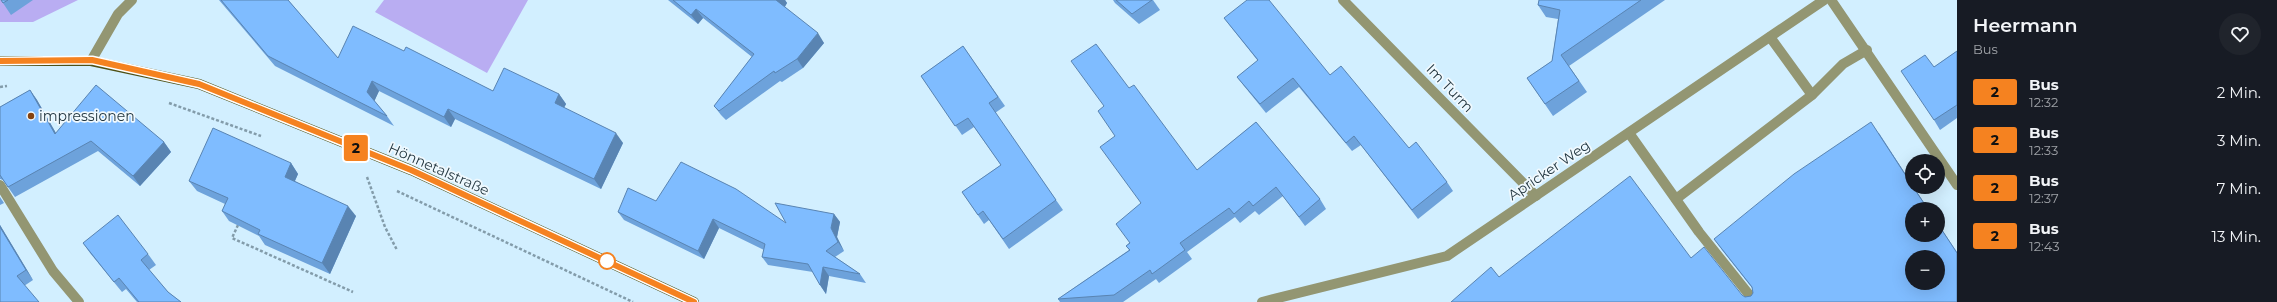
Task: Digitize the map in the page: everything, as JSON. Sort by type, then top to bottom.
[{"type":"main road","name":"Hönnetalstraße","points":[[0,61],[92,60],[206,87],[411,170],[694,302]]},
{"type":"street","points":[[92,60],[118,14],[132,0]]},
{"type":"street","name":"Im Turm","points":[[1343,0],[1536,196]]},
{"type":"street","name":"Apricker Weg","points":[[1262,302],[1447,256],[1824,0]]},
{"type":"street","points":[[1831,0],[1867,50],[1957,186]]},
{"type":"street","points":[[1770,37],[1812,95]]},
{"type":"street","points":[[1676,199],[1812,95],[1838,68],[1867,50]]},
{"type":"street","points":[[1629,133],[1676,199],[1755,302]]},
{"type":"street","points":[[0,185],[53,271],[79,302]]},
{"type":"path","points":[[0,87],[15,84]]},
{"type":"path","points":[[164,102],[263,137]]},
{"type":"path","points":[[360,174],[373,179]]},
{"type":"path","points":[[367,176],[385,227],[397,250]]},
{"type":"path","points":[[391,188],[633,302]]},
{"type":"path","points":[[238,225],[232,238],[353,292]]},
{"type":"shaded area","points":[[0,0],[78,0],[33,22],[0,22]]},
{"type":"shaded area","points":[[384,0],[528,0],[487,73],[375,12]]},
{"type":"building","points":[[1,0],[8,0],[3,3]]},
{"type":"building","points":[[221,0],[288,0],[338,58],[353,26],[404,51],[406,47],[493,91],[504,68],[559,94],[555,103],[616,133],[594,179],[448,109],[444,117],[372,81],[367,92],[387,116],[268,56]]},
{"type":"building","points":[[673,0],[776,0],[818,33],[797,59],[775,73],[774,71],[719,111],[714,106],[754,54],[696,9],[691,15]]},
{"type":"building","points":[[1116,0],[1152,0],[1132,14]]},
{"type":"building","points":[[1247,0],[1269,0],[1330,75],[1341,66],[1409,148],[1416,142],[1447,182],[1412,210],[1354,136],[1346,143],[1293,78],[1260,104],[1237,77],[1258,60],[1224,18]]},
{"type":"building","points":[[1539,0],[1641,0],[1561,55],[1579,81],[1545,104],[1527,78],[1552,61],[1560,10],[1538,5]]},
{"type":"building","points":[[1096,44],[1129,88],[1134,85],[1197,170],[1256,122],[1320,199],[1299,217],[1276,187],[1253,206],[1249,201],[1234,214],[1229,208],[1180,243],[1185,250],[1152,274],[1150,270],[1114,295],[1058,299],[1130,250],[1126,246],[1130,243],[1116,224],[1141,203],[1100,147],[1115,136],[1098,111],[1104,106],[1071,61]]},
{"type":"building","points":[[963,46],[998,97],[989,103],[1056,200],[1003,239],[983,211],[978,215],[962,192],[1001,165],[968,118],[955,126],[921,76]]},
{"type":"building","points":[[1957,51],[1957,105],[1934,120],[1901,71],[1925,55],[1934,67]]},
{"type":"building","points":[[96,85],[164,142],[133,176],[91,141],[8,187],[0,175],[0,107],[30,90],[55,134]]},
{"type":"building","points":[[1871,122],[1905,174],[1905,194],[1918,194],[1923,202],[1905,202],[1905,242],[1945,242],[1945,235],[1957,253],[1957,302],[1451,302],[1491,267],[1499,277],[1630,176],[1691,258],[1704,247],[1742,295],[1745,297],[1751,296],[1753,293],[1752,287],[1714,239],[1794,174]]},
{"type":"building","points":[[213,128],[291,163],[285,177],[348,206],[322,263],[258,234],[260,230],[222,211],[228,198],[189,181]]},
{"type":"building","points":[[681,162],[736,189],[786,223],[775,203],[834,214],[831,228],[838,242],[826,251],[860,274],[823,267],[820,285],[808,264],[762,257],[765,244],[713,219],[698,251],[618,212],[628,188],[656,201]]},
{"type":"building","points":[[118,215],[148,254],[141,260],[168,292],[181,302],[139,302],[119,278],[114,282],[83,243]]},
{"type":"building","points":[[0,227],[26,270],[17,276],[39,302],[0,302]]},
{"type":"bus line","name":"2","points":[[0,61],[92,60],[199,84],[411,170],[694,302]]},
{"type":"place","name":"impressionen","points":[[31,116]]}]
